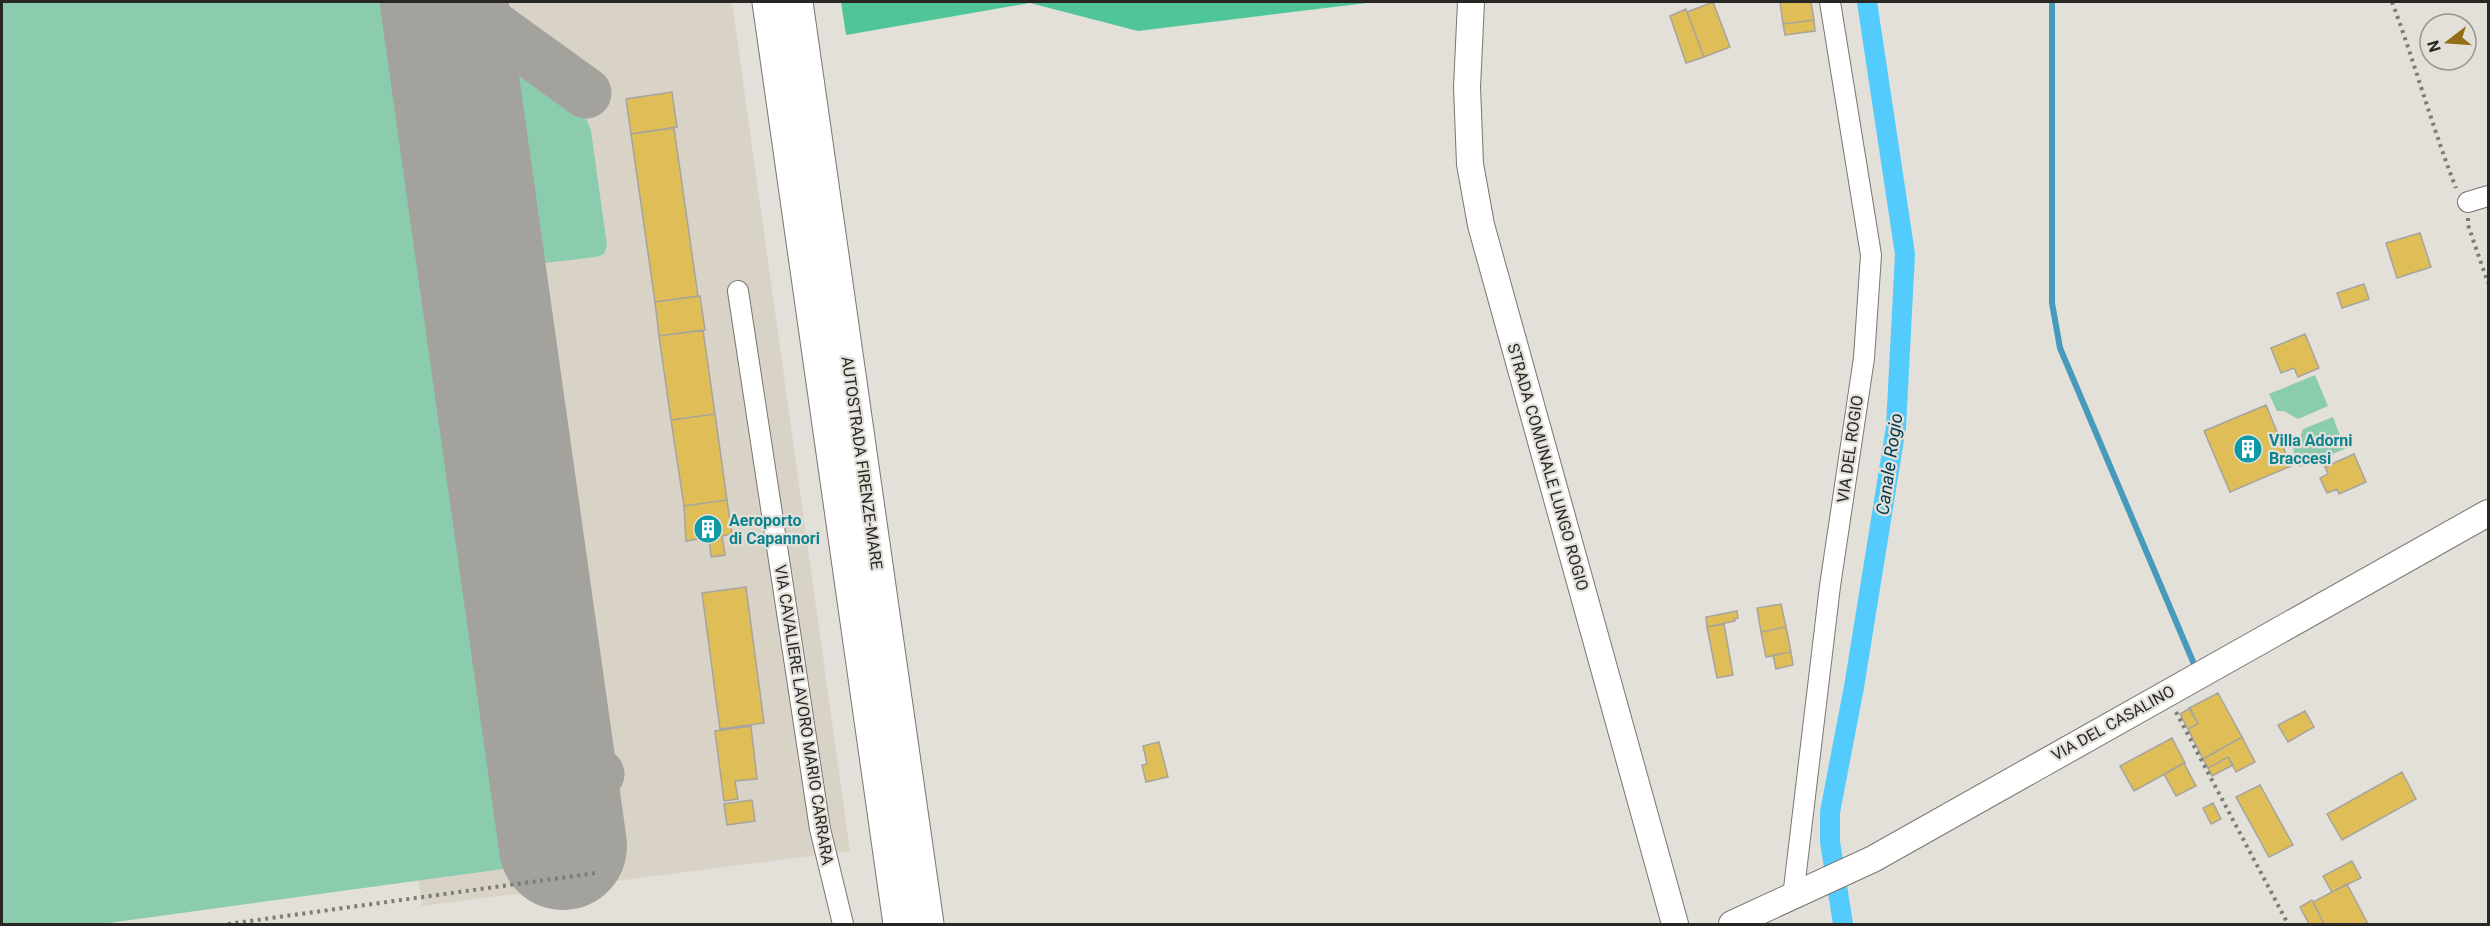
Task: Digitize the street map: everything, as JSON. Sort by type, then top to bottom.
[{"type":"highway","name":"AUTOSTRADA FIRENZE-MARE","points":[[769,2],[900,924]]},
{"type":"highway","name":"AUTOSTRADA FIRENZE-MARE","points":[[796,2],[927,924]]},
{"type":"street","name":"STRADA COMUNALE LUNGO ROGIO","points":[[1470,2],[1467,87],[1470,164],[1481,225],[1675,924]]},
{"type":"street","name":"VIA DEL ROGIO","points":[[1793,897],[1830,585],[1864,358],[1872,255],[1830,2]]},
{"type":"street","points":[[2468,202],[2488,196]]},
{"type":"street","name":"VIA CAVALIERE LAVORO MARIO CARRARA","points":[[738,291],[820,829],[843,924]]},
{"type":"street","name":"VIA DEL CASALINO","points":[[1732,924],[1849,871],[2488,513]]},
{"type":"path","points":[[2392,2],[2417,69],[2436,136],[2457,190],[2468,202],[2468,225],[2488,283]]},
{"type":"path","points":[[2166,693],[2288,924]]},
{"type":"path","points":[[228,924],[597,873]]},
{"type":"shaded area","points":[[293,2],[732,2],[850,851],[422,906]]},
{"type":"green space","points":[[2,2],[409,2],[531,865],[101,924],[2,924]]},
{"type":"green space","points":[[841,2],[1375,2],[1138,31],[1030,3],[846,35]]},
{"type":"green space","points":[[486,43],[502,51],[587,120],[591,131],[607,246],[604,254],[596,257],[510,267],[480,59],[482,47]]},
{"type":"green space","points":[[2315,375],[2328,406],[2298,419],[2284,411],[2277,411],[2269,394]]},
{"type":"green space","points":[[2333,417],[2345,449],[2299,467],[2293,449],[2298,444],[2303,429]]},
{"type":"building","points":[[1713,2],[1730,47],[1704,57],[1687,12]]},
{"type":"building","points":[[1780,2],[1811,2],[1814,20],[1783,24]]},
{"type":"building","points":[[1686,9],[1704,57],[1686,63],[1670,16]]},
{"type":"building","points":[[1814,20],[1815,31],[1785,35],[1783,24]]},
{"type":"building","points":[[672,92],[677,127],[631,134],[626,99]]},
{"type":"building","points":[[674,128],[698,296],[655,302],[631,134]]},
{"type":"building","points":[[2420,233],[2431,267],[2397,278],[2386,243]]},
{"type":"building","points":[[2364,284],[2369,299],[2342,308],[2337,293]]},
{"type":"building","points":[[700,296],[705,330],[659,336],[655,302]]},
{"type":"building","points":[[703,330],[715,414],[671,420],[659,336]]},
{"type":"building","points":[[2305,334],[2319,368],[2298,377],[2294,368],[2281,373],[2271,348]]},
{"type":"building","name":"Villa Adorni Braccesi","points":[[2266,405],[2291,466],[2230,492],[2204,431]]},
{"type":"building","points":[[715,414],[727,500],[684,506],[671,420]]},
{"type":"building","points":[[2354,454],[2366,482],[2339,494],[2337,489],[2327,493],[2320,478],[2328,474],[2325,467]]},
{"type":"building","name":"Aeroporto di Capannori","points":[[727,500],[732,534],[722,536],[725,555],[711,557],[709,537],[686,541],[684,506]]},
{"type":"building","points":[[746,587],[764,723],[720,729],[702,593]]},
{"type":"building","points":[[1781,604],[1786,627],[1761,632],[1757,608]]},
{"type":"building","points":[[1737,611],[1738,618],[1734,619],[1735,621],[1707,627],[1706,617]]},
{"type":"building","points":[[1724,624],[1733,675],[1717,678],[1707,627]]},
{"type":"building","points":[[1786,627],[1791,652],[1766,657],[1761,632]]},
{"type":"building","points":[[1791,652],[1793,665],[1776,669],[1773,655]]},
{"type":"building","points":[[2218,693],[2242,737],[2203,759],[2188,729],[2198,724],[2189,708]]},
{"type":"building","points":[[2190,708],[2198,724],[2188,729],[2180,714]]},
{"type":"building","points":[[2305,711],[2314,727],[2288,742],[2278,725]]},
{"type":"building","points":[[751,726],[757,779],[735,781],[738,799],[724,801],[715,731]]},
{"type":"building","points":[[2242,737],[2255,762],[2236,772],[2228,757],[2208,768],[2203,759]]},
{"type":"building","points":[[2172,738],[2185,763],[2134,791],[2120,766]]},
{"type":"building","points":[[1159,742],[1168,777],[1146,782],[1142,765],[1147,764],[1143,746]]},
{"type":"building","points":[[2228,757],[2233,765],[2212,776],[2208,768]]},
{"type":"building","points":[[2184,763],[2196,786],[2176,796],[2164,774]]},
{"type":"building","points":[[2402,772],[2416,799],[2342,840],[2327,814]]},
{"type":"building","points":[[2260,785],[2293,845],[2269,857],[2236,797]]},
{"type":"building","points":[[752,800],[755,821],[727,825],[724,804]]},
{"type":"building","points":[[2213,803],[2221,819],[2211,824],[2203,808]]},
{"type":"building","points":[[2352,861],[2361,878],[2332,892],[2323,876]]},
{"type":"building","points":[[2347,884],[2368,924],[2324,924],[2313,902]]},
{"type":"building","points":[[2312,900],[2324,924],[2309,924],[2300,907]]},
{"type":"waterway","name":"Canale Rogio","points":[[1843,924],[1830,842],[1830,812],[1854,687],[1896,427],[1905,254],[1867,2]]},
{"type":"waterway","points":[[2052,2],[2052,303],[2060,348],[2194,664]]},
{"type":"taxiway","points":[[460,2],[586,93]]},
{"type":"taxiway","points":[[454,69],[464,45],[469,40],[481,33],[500,32]]},
{"type":"taxiway","points":[[553,779],[599,774]]},
{"type":"runway","points":[[444,2],[563,846]]},
{"type":"place","name":"Villa Adorni Braccesi","points":[[2248,449]]},
{"type":"place","name":"Aeroporto di Capannori","points":[[708,529]]}]
